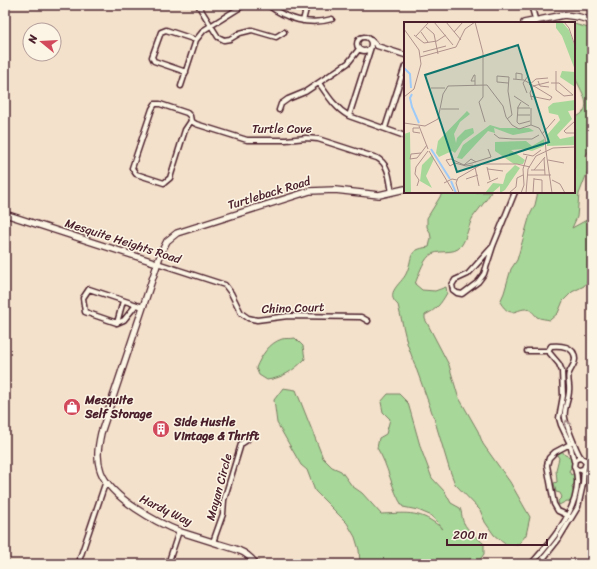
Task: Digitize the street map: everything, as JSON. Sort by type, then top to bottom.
[{"type":"main road","points":[[536,22],[564,15],[592,21]]},
{"type":"main road","name":"Turtleback Road","points":[[157,263],[167,241],[177,233],[297,194],[320,190],[374,194],[404,189]]},
{"type":"main road","name":"Mesquite Heights Road","points":[[5,214],[157,263]]},
{"type":"main road","name":"Hardy Way","points":[[157,263],[101,433],[98,448],[98,459],[102,473],[106,481],[120,496],[149,517],[179,531],[240,551],[256,564]]},
{"type":"street","points":[[198,5],[218,37],[224,40],[230,39],[246,31],[258,31],[276,37],[284,32]]},
{"type":"street","points":[[181,86],[196,40],[204,30],[238,7],[244,5]]},
{"type":"street","points":[[268,5],[276,12],[288,18],[304,21],[324,22],[332,20]]},
{"type":"street","points":[[304,21],[307,5]]},
{"type":"street","points":[[531,5],[536,22]]},
{"type":"street","points":[[186,72],[154,61],[152,57],[161,32],[166,30],[196,40]]},
{"type":"street","points":[[359,49],[357,42],[360,37],[366,36],[377,46],[404,55]]},
{"type":"street","points":[[349,116],[371,47],[370,39]]},
{"type":"street","points":[[359,49],[366,51],[371,47]]},
{"type":"street","points":[[279,110],[281,104],[305,92],[348,63],[359,49]]},
{"type":"street","points":[[385,128],[404,69]]},
{"type":"street","points":[[319,83],[333,105],[341,112],[404,136]]},
{"type":"street","name":"Turtle Cove","points":[[155,104],[160,104],[186,113],[190,116],[191,122],[185,130],[170,178],[166,182],[164,183],[136,174],[133,171],[132,168],[155,104]]},
{"type":"street","name":"Turtle Cove","points":[[191,122],[247,140],[318,139],[377,158],[383,161],[387,168],[392,192]]},
{"type":"street","points":[[493,246],[468,274],[455,280],[452,285],[453,290],[462,294],[478,282],[484,274],[493,246],[515,193]]},
{"type":"street","name":"Mesquite Heights Road","points":[[157,263],[225,285],[231,293]]},
{"type":"street","points":[[136,305],[124,320],[117,323],[85,312],[83,298],[89,289],[143,307]]},
{"type":"street","name":"Chino Court","points":[[231,293],[241,313],[248,318],[257,320],[288,316],[361,317],[368,321]]},
{"type":"street","points":[[117,323],[123,301]]},
{"type":"street","points":[[539,564],[558,540],[570,517],[577,489],[572,443],[565,418],[565,410],[569,399],[569,372],[574,366],[575,358],[573,352],[565,346],[551,346],[548,351]]},
{"type":"street","points":[[527,351],[548,351],[559,364],[562,371],[563,396],[559,418],[560,425],[583,459],[585,467],[578,507],[531,564]]},
{"type":"street","name":"Mayan Circle","points":[[213,542],[223,514],[224,500],[241,444],[247,440]]},
{"type":"street","points":[[570,517],[558,511],[554,504],[547,465],[549,458],[554,452],[572,443]]},
{"type":"street","points":[[574,462],[577,459],[592,459]]},
{"type":"street","points":[[575,468],[578,470],[592,464]]},
{"type":"street","points":[[80,558],[106,481]]},
{"type":"street","points":[[168,564],[179,531]]},
{"type":"green space","points":[[575,24],[592,29],[592,147],[586,155],[589,168],[579,194],[577,217],[572,228],[592,217],[592,275],[584,286],[572,292],[563,301],[558,313],[550,320],[537,317],[530,310],[526,309],[515,312],[508,311],[500,302],[511,269],[517,260],[538,193],[575,193],[575,117],[585,110],[586,105],[583,93],[575,77]]},
{"type":"green space","points":[[442,193],[490,193],[473,217],[461,246],[454,251],[436,252],[429,256],[423,265],[415,284],[422,290],[435,291],[446,287],[447,293],[442,301],[433,311],[425,315],[425,319],[449,365],[458,396],[478,431],[483,444],[510,482],[530,517],[526,535],[518,545],[505,544],[494,535],[485,522],[480,510],[455,484],[434,418],[407,343],[398,305],[394,301],[393,293],[406,274],[412,255],[417,250],[429,247],[431,238],[427,227],[427,218]]},
{"type":"green space","points":[[295,338],[303,346],[305,359],[297,367],[273,379],[267,380],[259,375],[256,368],[260,359],[269,347],[282,339]]},
{"type":"green space","points":[[283,388],[296,390],[323,458],[332,467],[341,471],[352,486],[362,493],[381,514],[414,514],[428,518],[443,529],[432,516],[418,510],[403,507],[377,448],[379,438],[386,434],[390,419],[383,412],[381,402],[388,394],[399,394],[408,403],[421,449],[432,478],[445,492],[451,503],[460,508],[465,526],[484,544],[484,554],[479,561],[470,559],[471,564],[360,564],[359,550],[355,537],[347,523],[315,491],[307,470],[301,465],[277,423],[274,400]]},
{"type":"green space","points":[[562,451],[565,455],[573,458],[572,466],[569,471],[571,475],[576,472],[577,483],[572,486],[575,493],[573,502],[567,501],[559,505],[558,501],[562,497],[560,493],[556,492],[554,483],[557,482],[556,470],[559,458],[557,455]]},
{"type":"place","name":"Mesquite Self Storage","points":[[72,407]]},
{"type":"place","name":"Side Hustle Vintage & Thrift","points":[[161,429]]}]
